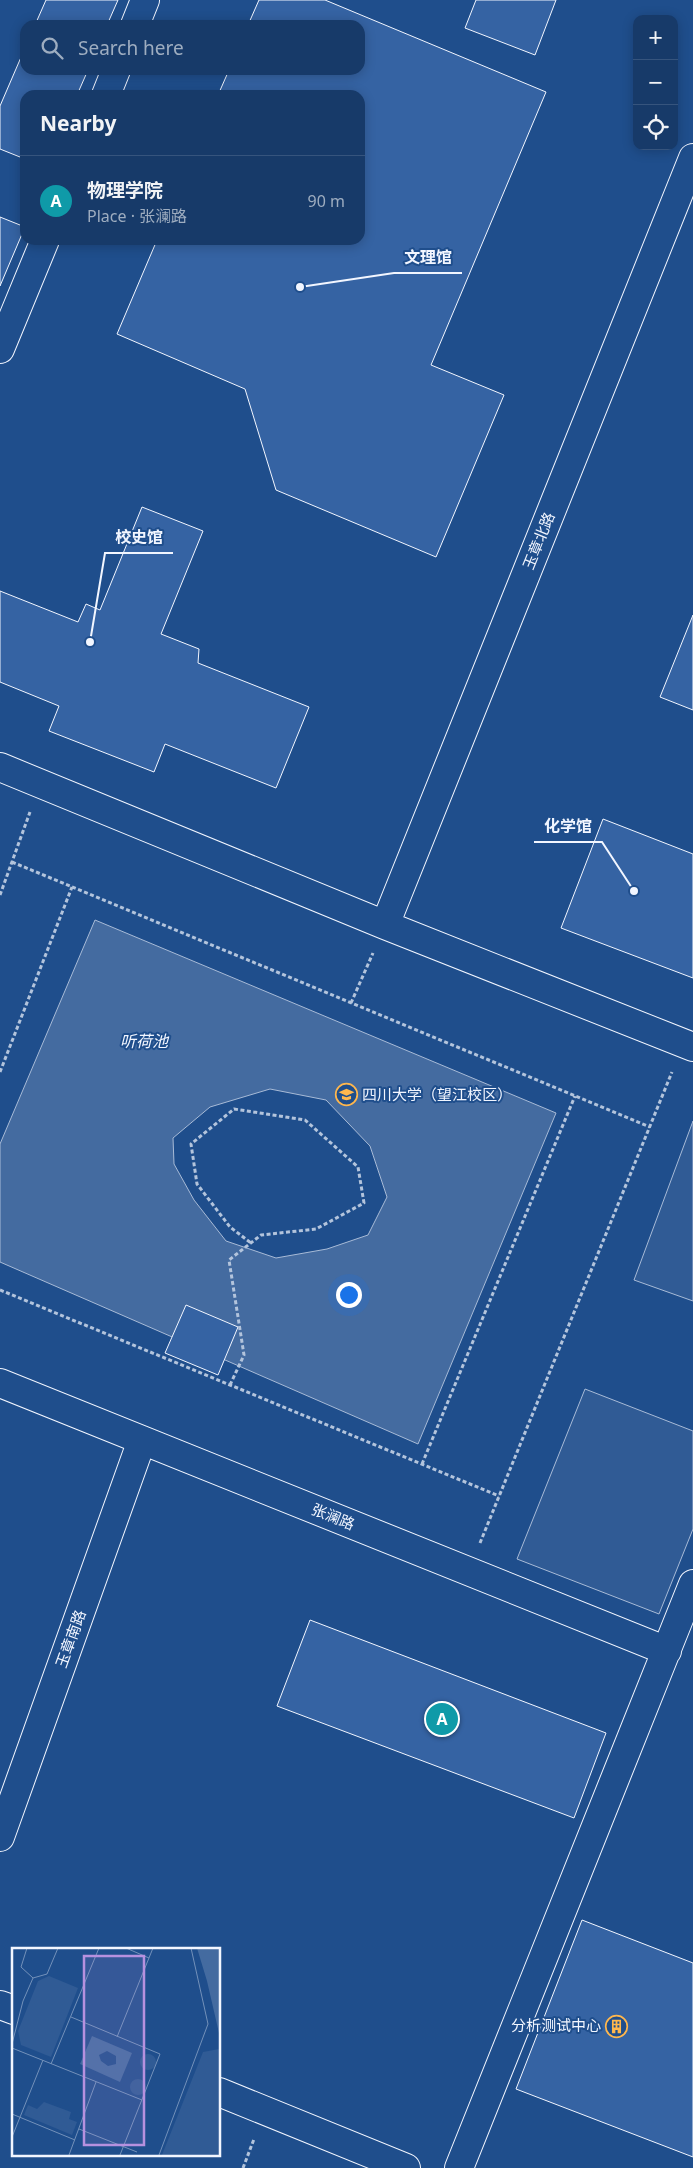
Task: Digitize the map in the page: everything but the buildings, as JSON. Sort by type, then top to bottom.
[{"type":"street","points":[[137,20],[145,0]]},
{"type":"street","points":[[108,90],[114,75]]},
{"type":"street","name":"玉章北路","points":[[385,925],[693,158]]},
{"type":"street","points":[[0,349],[43,245]]},
{"type":"street","points":[[0,767],[385,925],[688,1046]]},
{"type":"street","name":"张澜路","points":[[0,1383],[667,1651]]},
{"type":"street","name":"玉章南路","points":[[0,1837],[142,1440]]},
{"type":"street","points":[[459,2168],[693,1584]]},
{"type":"street","points":[[0,2004],[12,2009]]},
{"type":"street","points":[[220,2092],[406,2168]]},
{"type":"path","points":[[0,895],[40,784]]},
{"type":"path","points":[[12,862],[650,1127]]},
{"type":"path","points":[[0,1072],[72,887]]},
{"type":"path","points":[[352,1003],[385,925]]},
{"type":"path","points":[[469,1571],[650,1127],[688,1046]]},
{"type":"path","points":[[422,1464],[575,1096]]},
{"type":"path","points":[[230,1385],[244,1355],[230,1260],[261,1235],[316,1229],[364,1203],[358,1167],[305,1120],[234,1109],[191,1144],[192,1152],[197,1184],[230,1227],[251,1243]]},
{"type":"path","points":[[0,1290],[500,1496]]},
{"type":"shaded area","points":[[693,1121],[693,1301],[634,1280]]},
{"type":"shaded area","points":[[585,1389],[693,1431],[693,1529],[659,1614],[517,1559]]},
{"type":"water","name":"听荷池","points":[[95,920],[556,1113],[418,1444],[0,1262],[0,1144]],"holes":[[[270,1089],[326,1100],[370,1146],[387,1197],[368,1235],[327,1249],[276,1258],[226,1241],[194,1200],[174,1164],[173,1138],[210,1107]]]},
{"type":"place","name":"文理馆","points":[[300,287]]},
{"type":"place","name":"校史馆","points":[[90,642]]},
{"type":"place","name":"化学馆","points":[[634,891]]},
{"type":"place","name":"四川大学（望江校区）","points":[[346,1095]]},
{"type":"place","name":"物理学院","points":[[442,1719]]},
{"type":"place","name":"分析测试中心","points":[[617,2026]]}]
